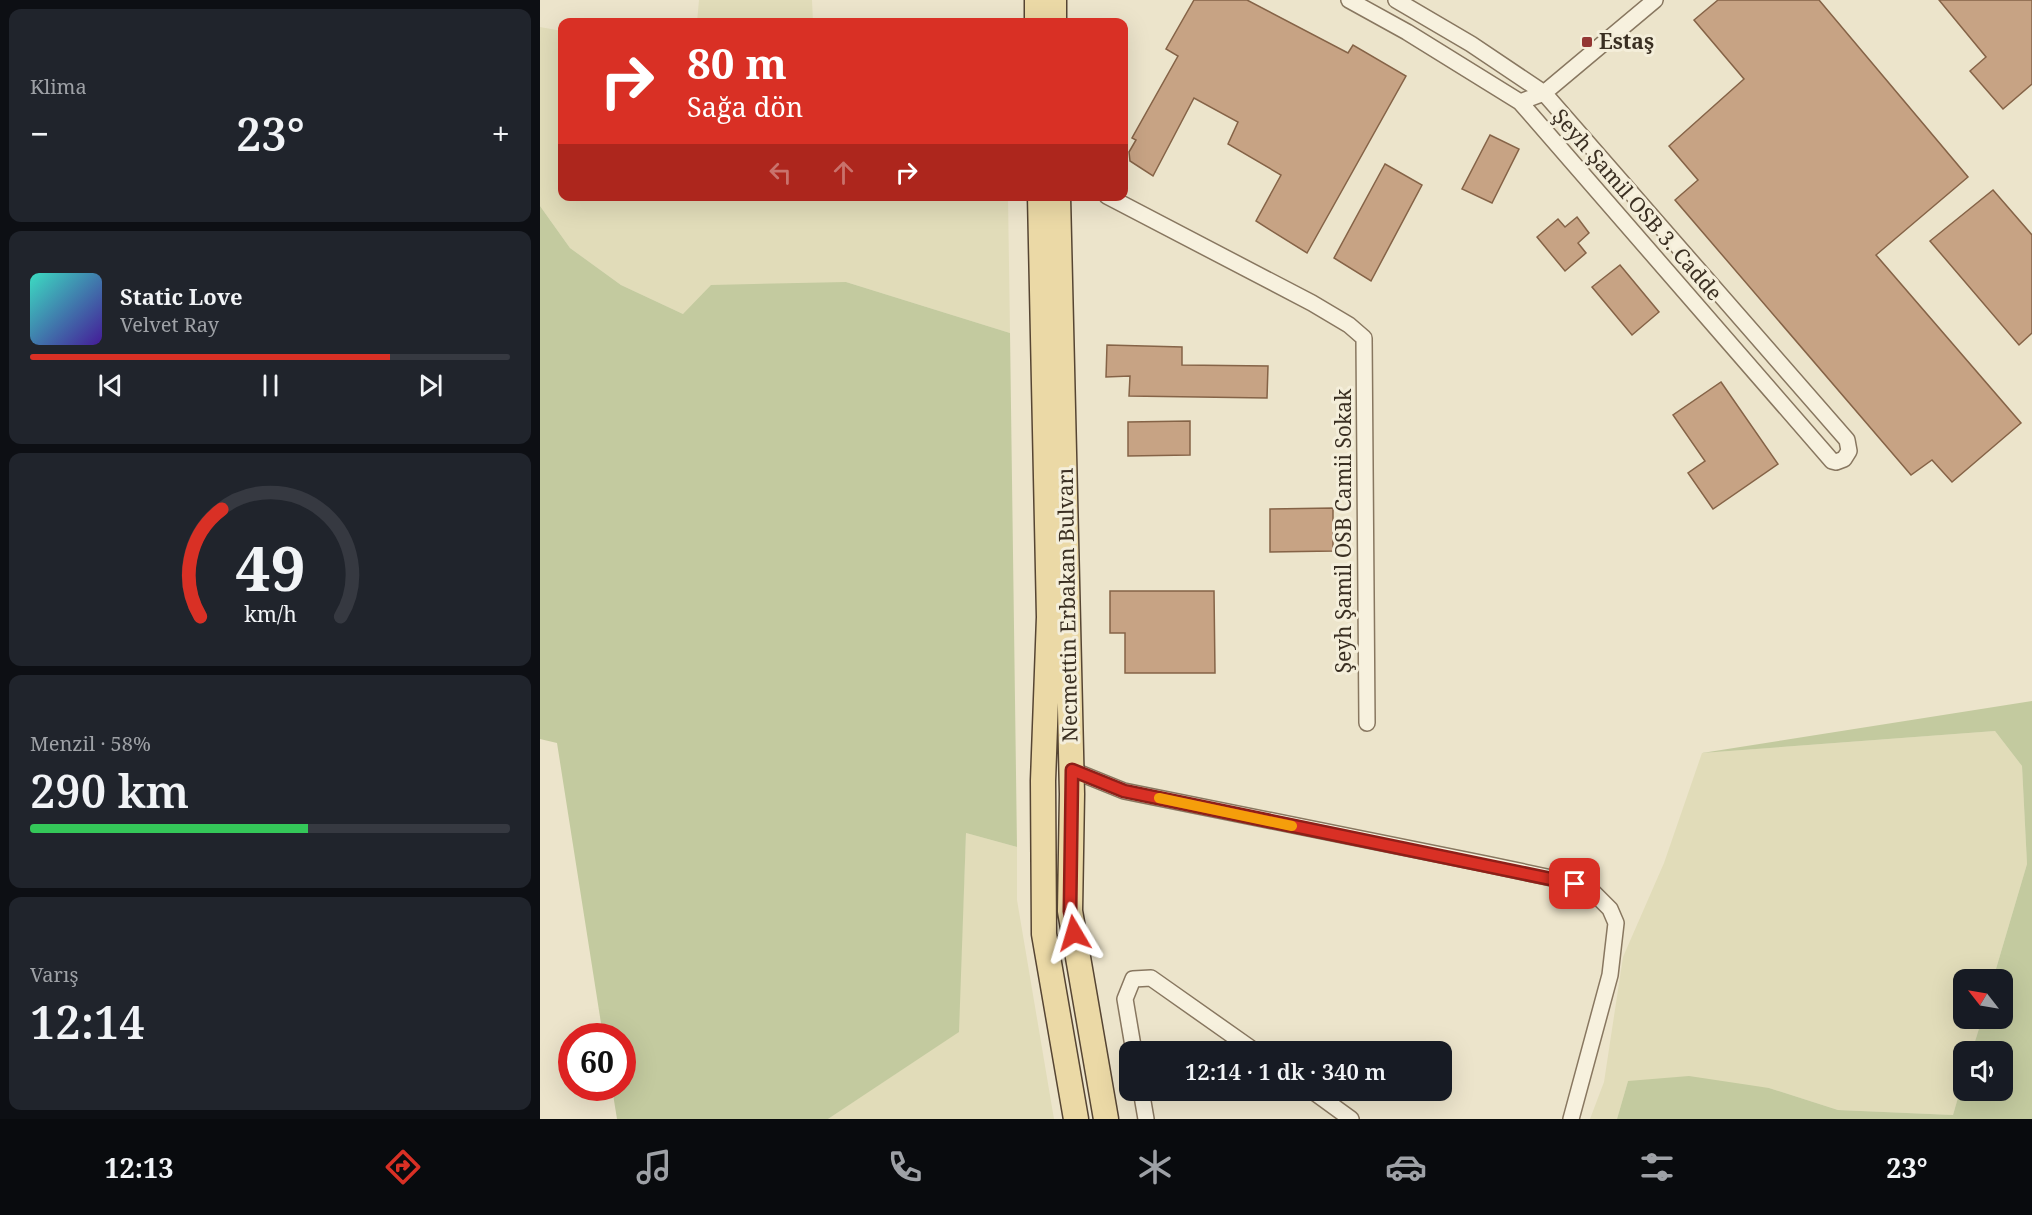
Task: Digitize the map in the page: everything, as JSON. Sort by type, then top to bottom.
[{"type":"main road","points":[[1037,0],[1037,18]]},
{"type":"main road","points":[[1054,0],[1054,18]]},
{"type":"main road","name":"Necmettin Erbakan Bulvarı","points":[[1040,201],[1049,617],[1043,781],[1044,934],[1076,1119]]},
{"type":"main road","name":"Necmettin Erbakan Bulvarı","points":[[1058,201],[1072,770],[1070,911],[1106,1119]]},
{"type":"street","name":"Şeyh Şamil OSB 3. Cadde","points":[[1349,0],[1407,32],[1520,102],[1832,461],[1840,461],[1847,456],[1847,440],[1544,93]]},
{"type":"street","points":[[1396,0],[1471,44],[1544,93]]},
{"type":"street","points":[[1520,102],[1544,93],[1655,0]]},
{"type":"street","name":"Şeyh Şamil OSB Camii Sokak","points":[[1117,201],[1312,303],[1349,325],[1364,338],[1366,723]]},
{"type":"street","points":[[1072,770],[1124,791],[1486,864],[1561,880],[1590,889],[1610,909],[1616,923],[1610,975],[1571,1119]]},
{"type":"street","points":[[1132,1041],[1125,999],[1133,978],[1152,978],[1241,1041]]},
{"type":"street","points":[[1143,1101],[1146,1119]]},
{"type":"street","points":[[1326,1101],[1351,1119]]},
{"type":"shaded area","points":[[699,0],[812,0],[813,18],[697,18]]},
{"type":"shaded area","points":[[540,27],[558,30],[558,201],[1008,201],[1010,333],[846,282],[683,314],[621,285],[570,248],[540,206]]},
{"type":"shaded area","points":[[1995,731],[2022,766],[2027,864],[1996,969],[1953,969],[1953,1029],[1979,1029],[1975,1041],[1953,1041],[1953,1101],[1957,1101],[1953,1115],[1838,1110],[1769,1088],[1628,1081],[1617,1119],[1590,1119],[1604,1082],[1623,957],[1664,863],[1702,753]]},
{"type":"shaded area","points":[[966,833],[1017,847],[1017,900],[1054,1119],[828,1119],[958,1032]]},
{"type":"green space","points":[[540,206],[570,248],[621,285],[683,314],[711,285],[846,282],[1010,333],[1017,847],[966,833],[959,1032],[828,1119],[617,1119],[614,1101],[636,1101],[636,1023],[601,1023],[557,743],[540,739]]},
{"type":"green space","points":[[2032,701],[2032,1119],[1617,1119],[1628,1081],[1689,1076],[1769,1088],[1838,1110],[1953,1115],[1957,1101],[2013,1101],[2013,1041],[1975,1041],[1979,1029],[2013,1029],[2013,969],[1996,969],[2027,864],[2022,766],[1995,731],[1702,753]]},
{"type":"building","points":[[1194,0],[1247,0],[1348,53],[1353,45],[1406,76],[1307,253],[1256,221],[1281,175],[1228,144],[1238,122],[1194,98],[1153,176],[1130,161],[1129,152],[1136,140],[1132,138],[1178,56],[1166,49]]},
{"type":"building","points":[[1718,0],[1819,0],[1968,177],[1876,255],[2021,423],[1952,482],[1932,460],[1911,475],[1675,200],[1698,180],[1669,146],[1744,79],[1694,20]]},
{"type":"building","points":[[1939,0],[2032,0],[2032,84],[2003,109],[1970,71],[1986,57]]},
{"type":"building","points":[[1490,135],[1519,149],[1492,203],[1462,189]]},
{"type":"building","points":[[1385,164],[1422,185],[1371,281],[1334,258]]},
{"type":"building","points":[[1993,190],[2032,235],[2032,333],[2019,345],[1930,241]]},
{"type":"building","points":[[1577,217],[1589,233],[1578,243],[1586,253],[1565,271],[1537,237],[1558,219],[1565,227]]},
{"type":"building","points":[[1620,265],[1659,312],[1632,335],[1592,287]]},
{"type":"building","points":[[1107,345],[1182,347],[1182,365],[1268,366],[1267,398],[1129,396],[1130,376],[1106,377]]},
{"type":"building","points":[[1721,382],[1778,464],[1713,509],[1688,473],[1705,461],[1673,415]]},
{"type":"building","points":[[1190,421],[1190,455],[1128,456],[1128,422]]},
{"type":"building","points":[[1333,508],[1333,551],[1270,552],[1270,509]]},
{"type":"building","points":[[1110,591],[1214,591],[1215,673],[1125,673],[1125,633],[1110,633]]},
{"type":"slow traffic","points":[[1159,798],[1292,826]]},
{"type":"place","name":"Estaş","points":[[1587,42]]},
{"type":"route","points":[[1074,933],[1070,911],[1072,770],[1124,791],[1575,884]]}]
